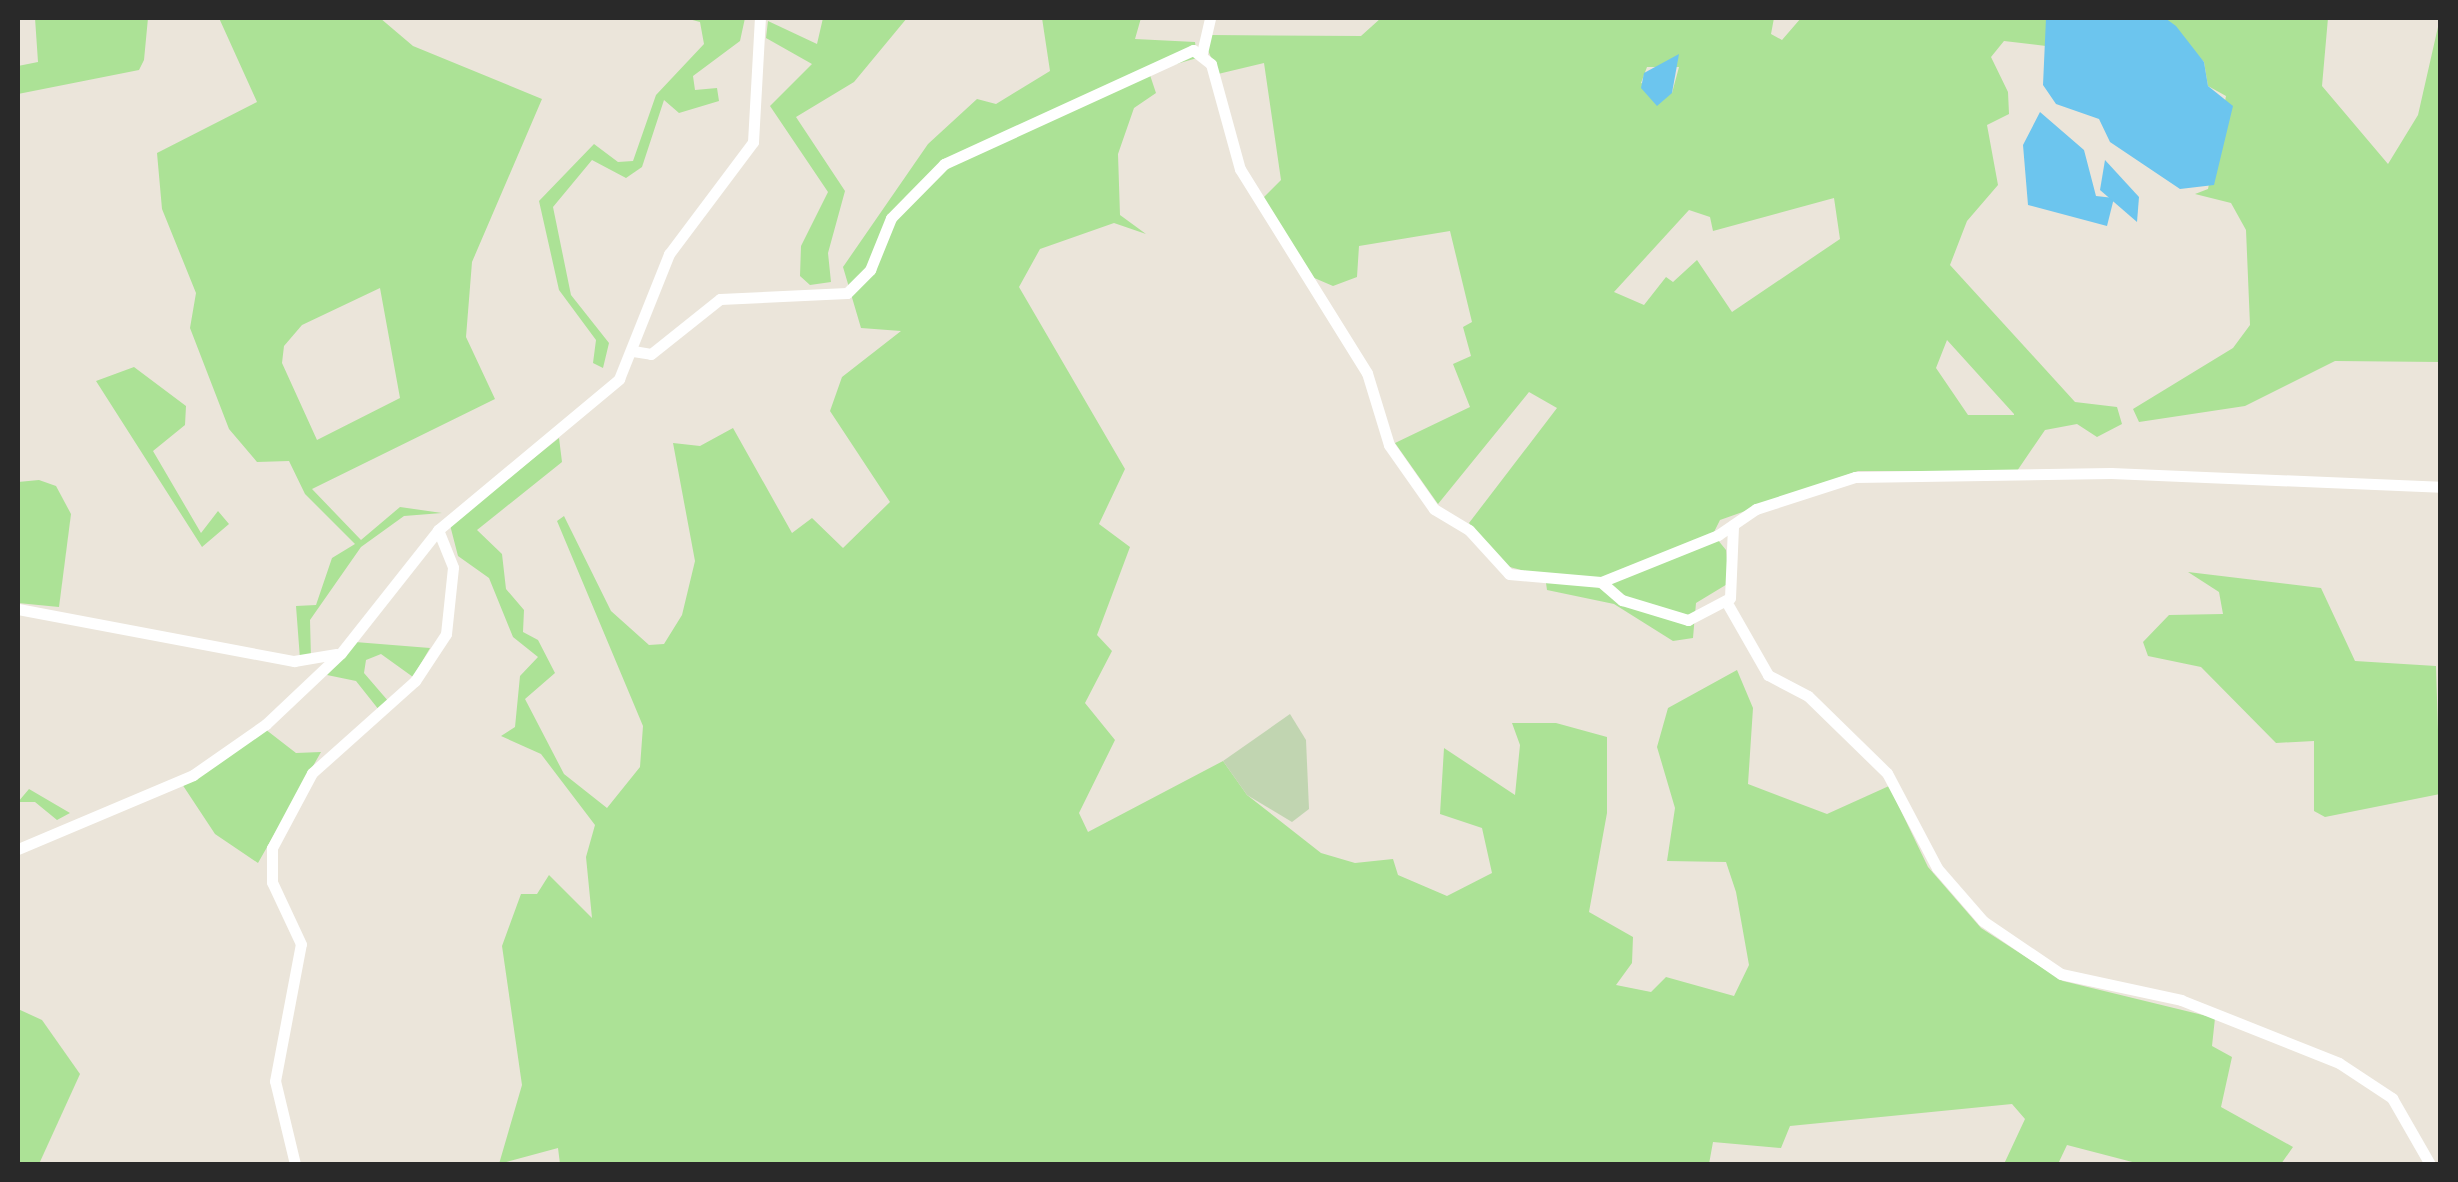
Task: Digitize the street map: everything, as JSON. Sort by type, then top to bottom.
[{"type":"street","points":[[18,849],[213,765],[340,653],[438,530],[612,385],[633,351],[670,254],[753,142],[760,18]]},
{"type":"street","points":[[1210,18],[1202,53],[1231,151],[1366,373],[1386,438],[1423,496],[1508,574],[1600,582],[1718,535],[1825,484],[1880,475],[2111,472],[2440,486]]},
{"type":"street","points":[[633,351],[651,354],[720,299],[847,293],[870,270],[892,218],[944,164],[1170,55],[1202,53]]},
{"type":"street","points":[[1733,525],[1727,603],[1768,675],[1808,696],[1887,773],[1937,868],[1984,922],[2061,974],[2181,1000],[2339,1063],[2392,1098],[2430,1164]]},
{"type":"street","points":[[295,1164],[275,1081],[301,944],[272,882],[272,848],[312,773],[415,681],[446,634],[453,567],[438,530]]},
{"type":"street","points":[[1718,535],[1731,551]]},
{"type":"street","points":[[1600,582],[1622,600],[1679,620],[1727,603]]},
{"type":"street","points":[[18,609],[294,662],[340,653]]},
{"type":"green space","points":[[35,18],[148,18],[144,60],[139,70],[18,94],[18,66],[38,62]]},
{"type":"green space","points":[[219,18],[380,18],[413,46],[542,99],[472,262],[466,337],[495,399],[312,489],[361,540],[400,507],[442,513],[404,516],[361,547],[310,620],[311,658],[300,659],[296,606],[316,605],[332,558],[355,544],[305,494],[289,461],[257,462],[229,429],[190,328],[196,293],[162,209],[157,153],[257,102]],"holes":[[[380,288],[400,398],[317,440],[282,363],[284,346],[302,325]]]},
{"type":"green space","points":[[685,18],[745,18],[740,41],[693,76],[695,90],[717,88],[719,101],[679,113],[664,100],[642,167],[626,178],[592,160],[553,207],[571,295],[609,343],[603,368],[593,363],[596,340],[559,290],[539,201],[594,144],[618,162],[633,161],[656,95],[704,44],[700,22]]},
{"type":"green space","points":[[823,18],[907,18],[854,82],[796,117],[845,191],[828,253],[831,282],[810,285],[800,276],[801,246],[828,192],[770,106],[812,64],[766,38],[768,21],[817,44]]},
{"type":"green space","points":[[1042,18],[1141,18],[1135,39],[1195,42],[1197,58],[1149,72],[1156,93],[1134,108],[1118,154],[1120,215],[1146,234],[1114,223],[1040,249],[1019,287],[1125,469],[1099,524],[1130,547],[1097,635],[1112,651],[1085,703],[1115,740],[1079,813],[1088,832],[1223,761],[1247,795],[1321,853],[1355,863],[1393,859],[1398,875],[1447,896],[1492,873],[1482,828],[1440,814],[1444,748],[1515,795],[1520,745],[1512,723],[1556,723],[1607,737],[1607,813],[1589,912],[1633,937],[1632,963],[1616,985],[1651,992],[1666,977],[1734,996],[1749,965],[1736,892],[1726,862],[1667,861],[1675,808],[1657,747],[1668,708],[1737,670],[1753,708],[1748,784],[1827,814],[1889,786],[1928,867],[1981,928],[2063,981],[2215,1018],[2212,1046],[2232,1057],[2221,1107],[2293,1147],[2281,1164],[2140,1164],[2067,1145],[2058,1164],[2004,1164],[2025,1119],[2012,1104],[1790,1126],[1781,1148],[1713,1142],[1709,1164],[560,1164],[558,1148],[499,1164],[522,1085],[502,946],[521,894],[537,894],[549,875],[592,918],[586,857],[595,825],[541,754],[501,736],[515,727],[520,676],[538,657],[513,637],[489,578],[458,556],[450,525],[559,438],[562,462],[477,530],[502,554],[506,589],[524,610],[523,632],[538,640],[555,673],[525,699],[564,774],[607,808],[640,767],[643,726],[557,521],[564,516],[611,611],[649,645],[664,644],[682,615],[695,561],[673,443],[700,446],[733,428],[792,533],[812,518],[843,548],[890,502],[830,411],[842,377],[901,331],[861,328],[843,267],[928,144],[977,99],[996,104],[1050,71]]},
{"type":"green space","points":[[1381,18],[1774,18],[1771,34],[1782,40],[1801,18],[2046,18],[2046,46],[2004,41],[1991,57],[2008,92],[2009,114],[1987,125],[1998,185],[1967,221],[1950,265],[2075,402],[2117,407],[2122,424],[2097,437],[2077,424],[2045,430],[2017,471],[1858,471],[1720,520],[1713,534],[1726,550],[1729,583],[1696,603],[1693,638],[1673,641],[1614,604],[1547,590],[1545,576],[1506,566],[1469,523],[1557,408],[1529,392],[1438,504],[1395,443],[1470,407],[1453,364],[1471,356],[1463,327],[1472,322],[1450,231],[1359,246],[1357,277],[1333,286],[1312,277],[1263,198],[1281,180],[1264,63],[1218,74],[1207,48],[1210,35],[1361,36]],"holes":[[[1647,67],[1679,67],[1672,93],[1641,83]],[[1834,198],[1840,239],[1732,312],[1697,260],[1673,282],[1666,277],[1644,305],[1614,292],[1689,210],[1710,217],[1713,231]],[[1947,340],[2014,415],[1968,415],[1936,368]]]},
{"type":"green space","points":[[2165,18],[2328,18],[2322,86],[2388,164],[2418,115],[2440,18],[2440,362],[2335,361],[2245,406],[2139,422],[2133,409],[2233,348],[2250,325],[2246,230],[2231,203],[2195,194],[2208,189],[2226,96],[2208,86],[2204,62]]},
{"type":"green space","points":[[134,367],[186,406],[185,425],[153,451],[201,533],[218,511],[229,524],[202,547],[96,381]]},
{"type":"green space","points":[[39,480],[56,486],[71,514],[59,607],[18,603],[18,482]]},
{"type":"green space","points":[[2188,572],[2321,588],[2355,661],[2436,666],[2440,794],[2325,817],[2314,811],[2314,741],[2276,743],[2201,667],[2148,656],[2143,642],[2169,615],[2223,614],[2219,592]]},
{"type":"green space","points":[[355,642],[430,648],[413,677],[381,654],[366,660],[364,673],[389,702],[379,710],[356,681],[327,675]]},
{"type":"green space","points":[[1290,714],[1306,740],[1309,809],[1292,822],[1247,795],[1223,761]]},
{"type":"green space","points":[[265,729],[296,753],[321,752],[258,863],[215,834],[182,784]]},
{"type":"green space","points":[[29,789],[70,813],[57,820],[35,802],[18,802]]},
{"type":"green space","points":[[18,1009],[42,1020],[80,1074],[39,1164],[18,1164]]},
{"type":"water","points":[[2046,18],[2165,18],[2176,26],[2204,62],[2208,86],[2233,106],[2214,185],[2180,189],[2110,142],[2099,119],[2056,104],[2043,85]]},
{"type":"water","points":[[1679,54],[1672,93],[1657,106],[1641,88],[1644,73]]},
{"type":"water","points":[[2040,112],[2084,150],[2096,196],[2114,198],[2107,226],[2028,205],[2023,145]]},
{"type":"water","points":[[2105,160],[2139,197],[2137,222],[2100,190]]}]
